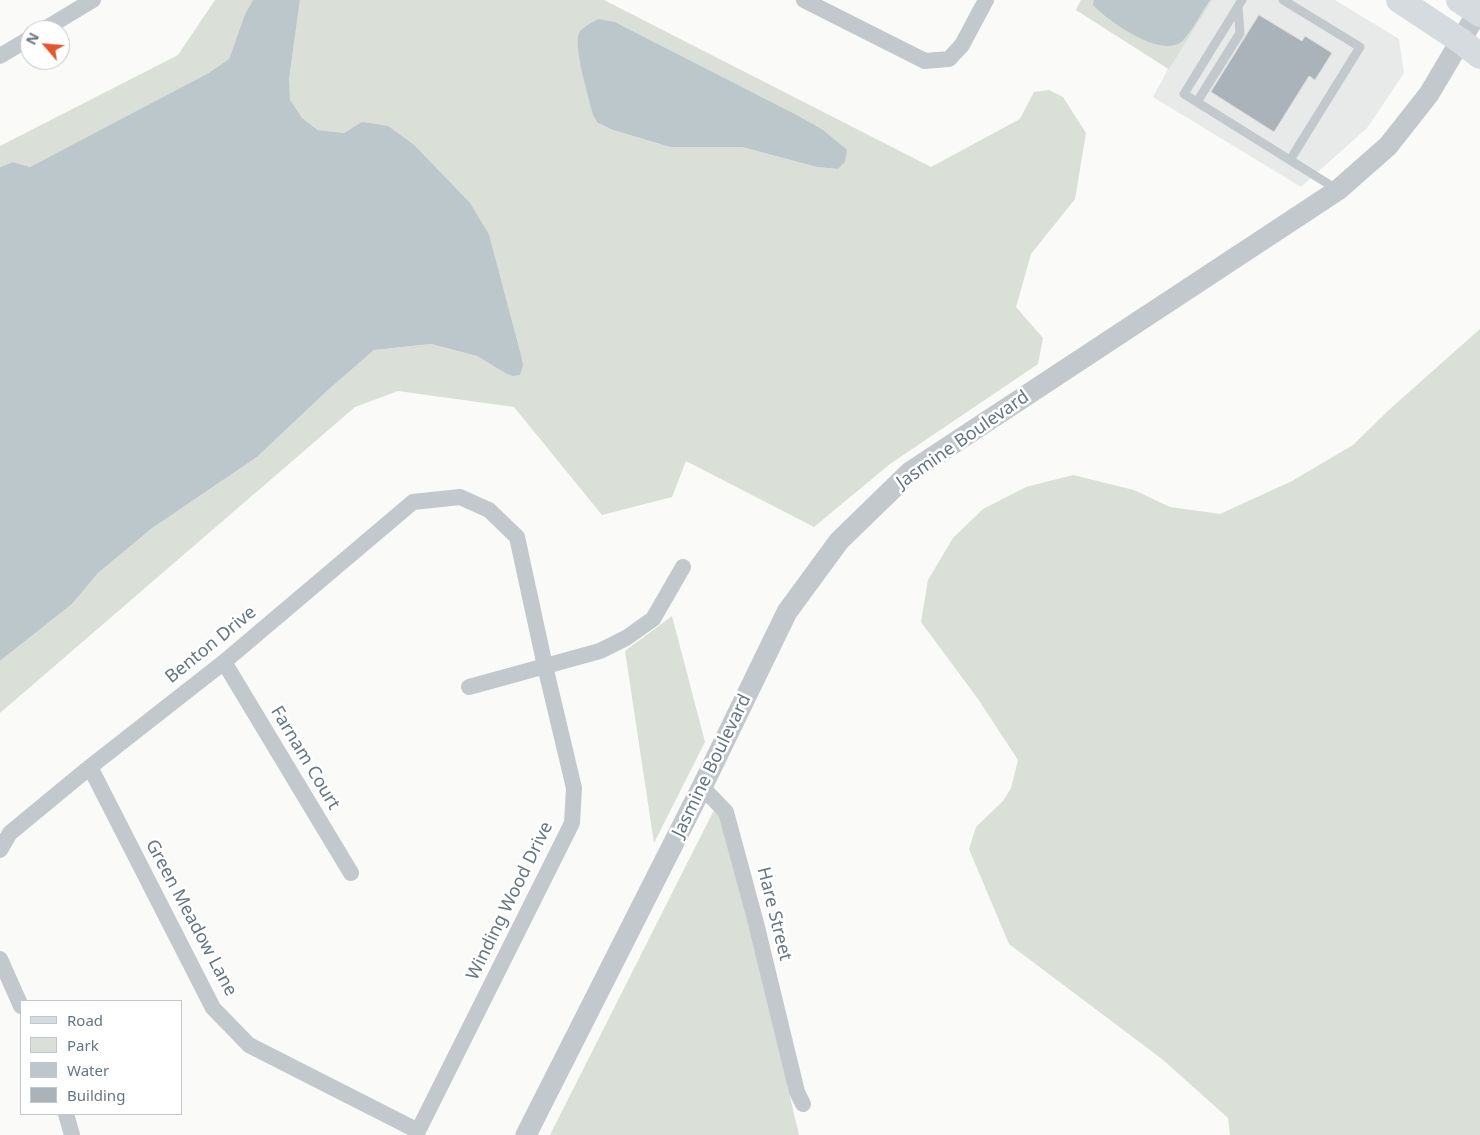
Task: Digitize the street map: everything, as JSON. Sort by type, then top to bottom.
[{"type":"main road","points":[[1399,0],[1471,48]]},
{"type":"street","points":[[60,20],[93,0]]},
{"type":"street","points":[[804,0],[926,61],[949,59],[962,45],[986,0]]},
{"type":"street","name":"Jasmine Boulevard","points":[[526,1135],[702,787],[787,612],[839,541],[910,472],[1338,190],[1388,146],[1429,94],[1471,48],[1474,9]]},
{"type":"street","points":[[0,56],[20,44]]},
{"type":"street","name":"Benton Drive","points":[[0,850],[10,833],[90,767],[224,662],[413,502],[460,497]]},
{"type":"street","name":"Winding Wood Drive","points":[[417,1133],[572,823],[574,788],[517,537],[489,510],[460,497]]},
{"type":"street","points":[[469,687],[600,651],[626,638],[653,619],[683,567]]},
{"type":"street","name":"Farnam Court","points":[[224,662],[351,873]]},
{"type":"street","name":"Green Meadow Lane","points":[[90,767],[213,1008],[249,1045],[417,1133]]},
{"type":"street","name":"Hare Street","points":[[702,787],[726,812],[756,923],[797,1092],[802,1104]]},
{"type":"street","points":[[0,960],[20,1004]]},
{"type":"street","points":[[66,1115],[72,1135]]},
{"type":"lane","points":[[1283,0],[1360,47],[1290,160]]},
{"type":"lane","points":[[1197,102],[1240,33],[1240,4]]},
{"type":"lane","points":[[1240,4],[1184,94],[1338,190]]},
{"type":"shaded area","points":[[1081,0],[1335,0],[1399,39],[1404,73],[1367,128],[1301,187],[1153,97],[1168,69],[1076,10]]},
{"type":"green space","points":[[215,0],[253,0],[245,14],[229,59],[209,74],[30,167],[13,162],[0,167],[0,146],[178,55]]},
{"type":"green space","points":[[300,0],[604,0],[931,167],[1020,119],[1034,92],[1049,90],[1063,97],[1086,133],[1075,199],[1031,254],[1016,307],[1043,338],[1038,364],[890,464],[814,527],[686,461],[672,497],[602,515],[514,407],[398,391],[355,407],[0,713],[0,661],[72,604],[98,573],[151,529],[257,457],[328,390],[374,350],[431,344],[477,356],[505,373],[520,351],[489,234],[470,204],[362,123],[344,133],[318,130],[302,118],[289,100],[289,80]],"holes":[[[598,20],[615,22],[793,113],[845,162],[838,169],[817,167],[742,147],[670,147],[613,130],[598,123]]]},
{"type":"green space","points":[[1081,0],[1212,0],[1169,69],[1076,10]]},
{"type":"green space","points":[[1480,329],[1480,1135],[1230,1135],[1228,1118],[1162,1059],[1009,944],[969,849],[976,827],[1003,801],[1011,788],[1018,760],[978,699],[921,622],[928,580],[953,538],[983,509],[1026,487],[1073,475],[1134,490],[1170,507],[1220,514],[1292,481],[1353,445],[1391,408]]},
{"type":"green space","points":[[672,616],[705,742],[654,843],[625,651]]},
{"type":"green space","points":[[715,808],[723,813],[799,1135],[550,1135]]},
{"type":"water","points":[[253,0],[300,0],[289,80],[290,100],[302,118],[318,130],[344,133],[362,122],[388,126],[414,145],[470,203],[489,234],[520,351],[523,365],[520,375],[513,376],[505,373],[477,356],[431,344],[374,350],[328,390],[257,457],[151,529],[98,573],[72,604],[0,661],[0,167],[13,162],[30,167],[209,73],[229,59],[245,14]]},
{"type":"water","points":[[1094,0],[1210,0],[1185,39],[1172,46],[1148,42],[1135,36],[1100,12],[1093,5]]},
{"type":"water","points":[[598,19],[615,22],[823,130],[847,150],[845,162],[838,169],[817,167],[742,147],[670,147],[613,130],[598,123],[593,115],[585,85],[578,40],[579,33]]},
{"type":"building","points":[[1259,15],[1302,41],[1305,36],[1332,53],[1315,80],[1309,76],[1274,132],[1211,92]]}]
